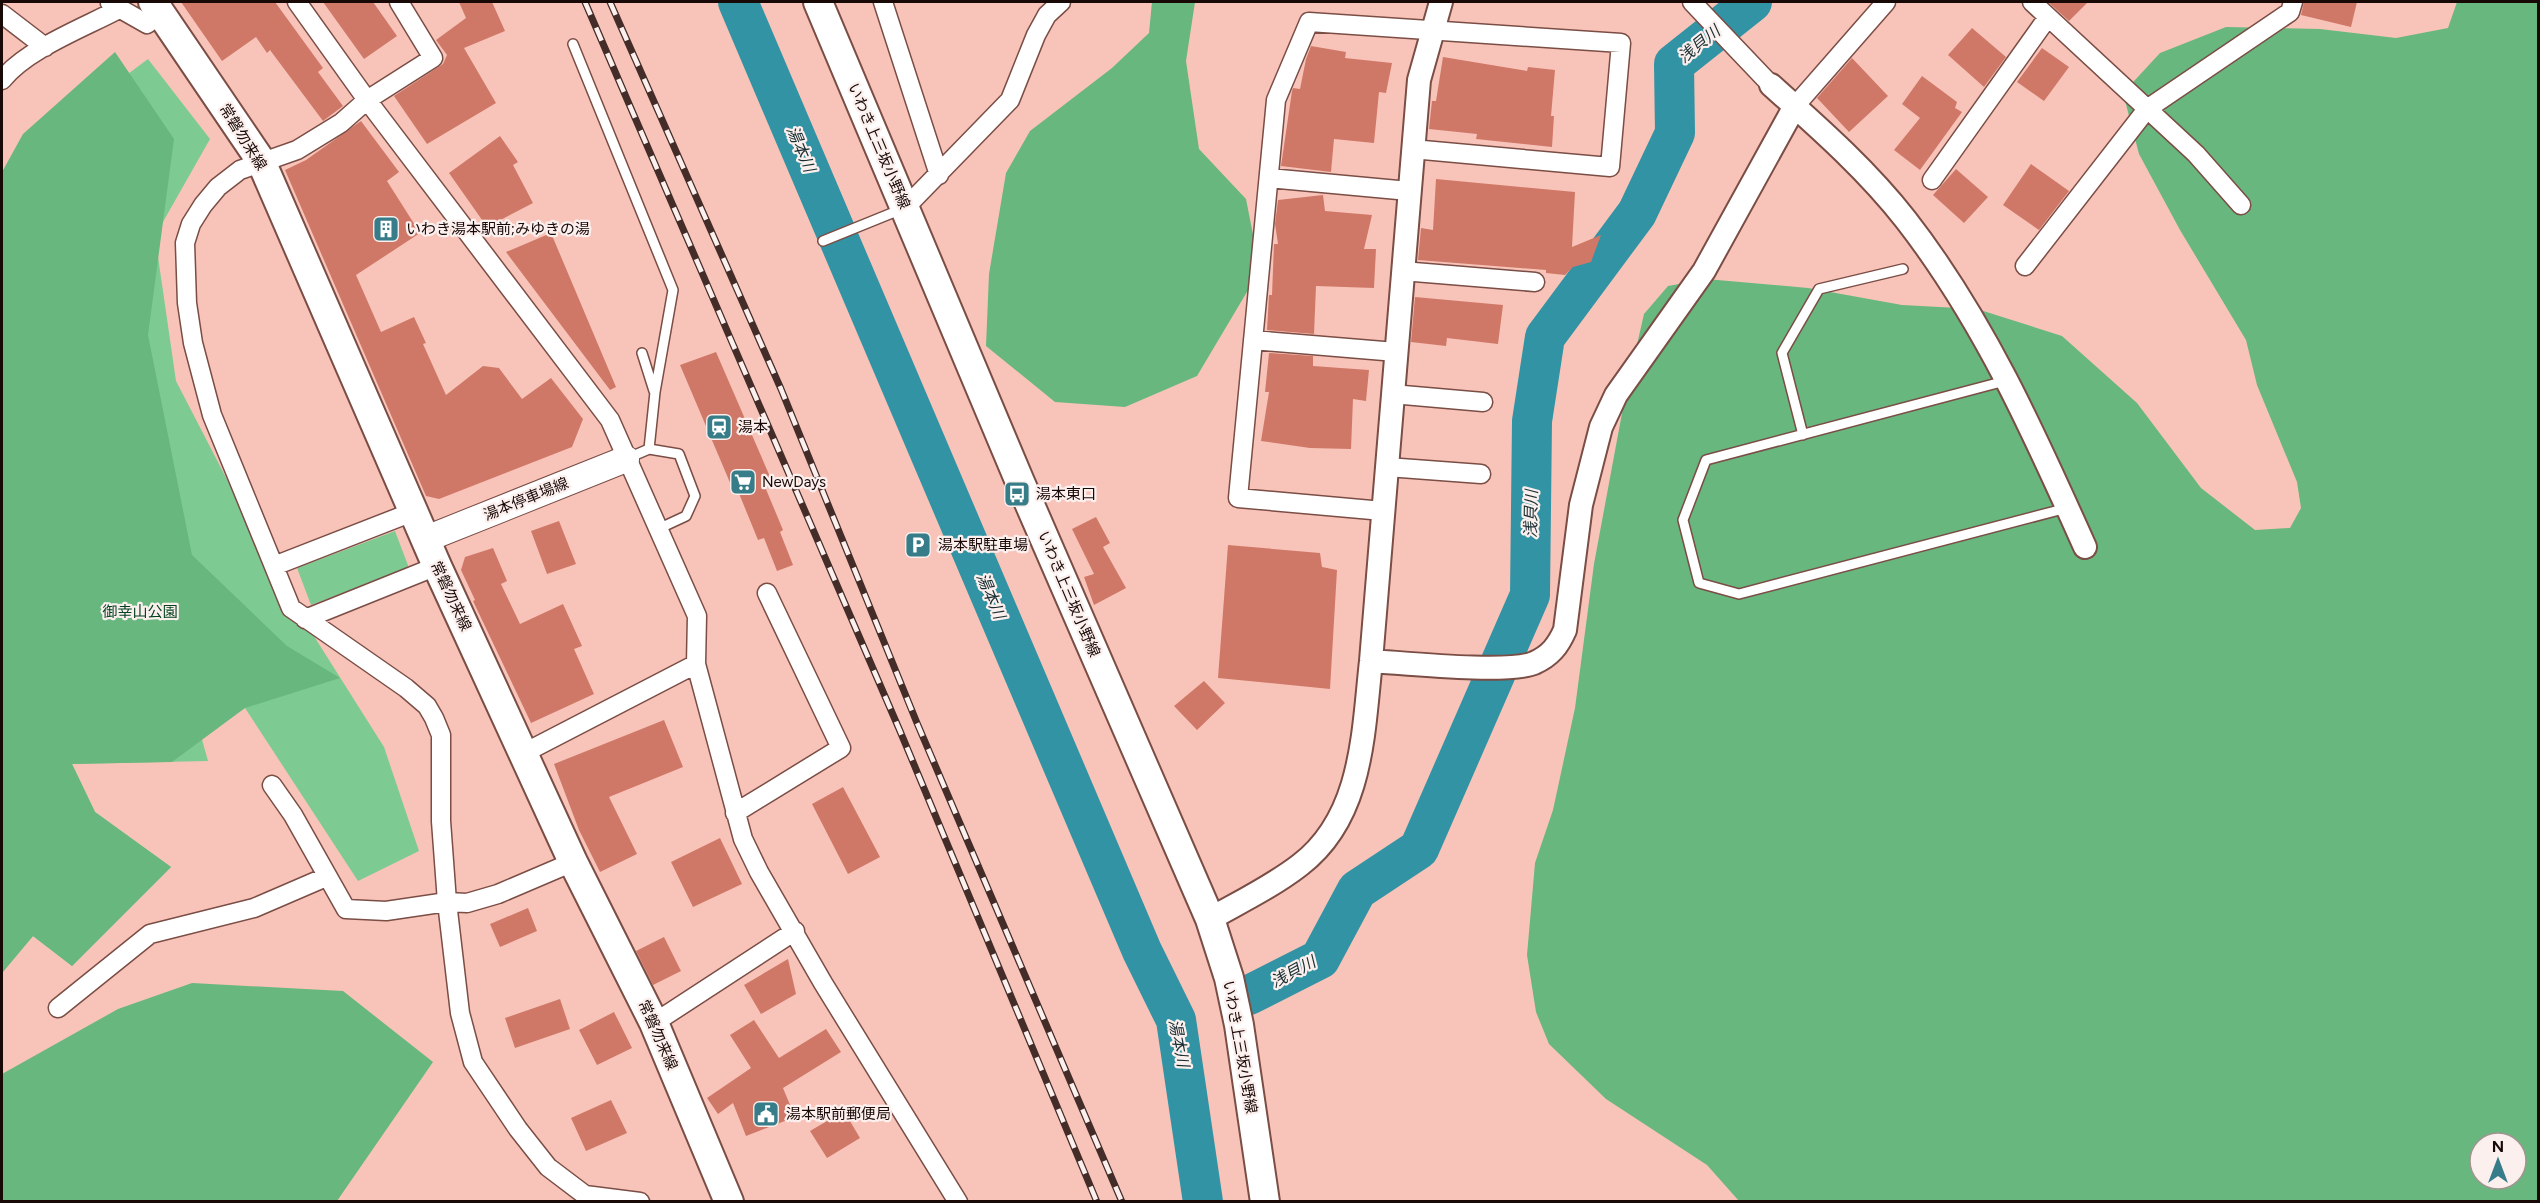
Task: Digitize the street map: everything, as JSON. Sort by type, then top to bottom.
[{"type":"main road","name":"いわき上三坂小野線","points":[[818,2],[1024,492],[1210,919],[1229,978],[1239,1025],[1264,1202]]},
{"type":"main road","name":"常磐勿来線","points":[[158,7],[261,161],[437,566],[573,862],[654,1023],[729,1202]]},
{"type":"main road","name":"湯本停車場線","points":[[426,539],[637,454]]},
{"type":"street","points":[[297,2],[367,100],[637,454],[658,530],[697,616],[696,664],[735,813],[759,872],[958,1202]]},
{"type":"street","points":[[399,2],[433,58],[367,100],[341,123],[297,150],[240,170],[218,187],[197,214],[185,243],[188,303],[201,378],[213,415],[291,608],[406,688],[427,706],[441,735],[441,821],[447,902],[460,1013],[477,1070],[548,1167],[585,1195],[640,1202]]},
{"type":"street","points":[[883,2],[939,175]]},
{"type":"street","points":[[905,208],[1010,100],[1036,35],[1047,15],[1061,2]]},
{"type":"street","points":[[1210,919],[1299,866],[1322,846],[1342,818],[1353,784],[1362,745],[1371,661],[1408,191],[1419,80],[1431,29],[1441,2]]},
{"type":"street","points":[[1692,2],[1731,46],[1857,165],[1905,219],[1976,323],[2008,381],[2085,547]]},
{"type":"street","points":[[1371,661],[1518,666],[1546,657],[1557,647],[1565,630],[1581,505],[1601,427],[1616,395],[1704,271],[1795,106],[1886,2]]},
{"type":"street","points":[[2032,2],[2196,154],[2241,205]]},
{"type":"street","points":[[2025,267],[2147,109],[2290,12],[2293,2]]},
{"type":"street","points":[[2,80],[8,73],[45,47],[114,5],[147,24],[158,7]]},
{"type":"street","points":[[2,14],[45,47]]},
{"type":"street","points":[[1932,180],[2048,17]]},
{"type":"street","points":[[1383,510],[1238,498],[1276,100],[1309,22],[1621,43],[1610,167],[1412,150]]},
{"type":"street","points":[[1269,178],[1408,191]]},
{"type":"street","points":[[1402,271],[1535,282]]},
{"type":"street","points":[[1253,340],[1396,352]]},
{"type":"street","points":[[1392,394],[1483,402]]},
{"type":"street","points":[[1387,467],[1481,474]]},
{"type":"street","points":[[274,566],[415,511]]},
{"type":"street","points":[[304,619],[437,566]]},
{"type":"street","points":[[735,813],[841,748],[767,593]]},
{"type":"street","points":[[524,753],[696,664]]},
{"type":"street","points":[[272,785],[293,815],[346,909],[386,910],[447,902],[467,903],[498,894],[573,862]]},
{"type":"street","points":[[58,1008],[150,934],[254,908],[326,877]]},
{"type":"street","points":[[654,1023],[795,931]]},
{"type":"lane","points":[[573,44],[673,290],[655,392],[637,454],[679,454],[695,496],[686,516],[658,530]]},
{"type":"lane","points":[[824,241],[905,208]]},
{"type":"lane","points":[[1803,435],[1782,353],[1819,289],[1903,269]]},
{"type":"lane","points":[[642,353],[655,392]]},
{"type":"lane","points":[[2008,381],[1706,460],[1683,520],[1699,583],[1739,594],[2067,508]]},
{"type":"green space","points":[[1152,2],[1195,2],[1186,61],[1199,149],[1246,199],[1260,270],[1197,376],[1125,407],[1055,402],[986,346],[989,274],[1006,173],[1030,131],[1112,68],[1149,33]]},
{"type":"green space","points":[[2457,2],[2538,2],[2538,1201],[1739,1201],[1707,1165],[1606,1099],[1549,1044],[1536,1012],[1527,955],[1535,863],[1553,810],[1575,708],[1594,564],[1625,397],[1644,314],[1668,286],[1706,279],[1808,288],[1902,305],[1977,309],[2062,336],[2137,403],[2201,488],[2255,530],[2290,528],[2301,508],[2297,482],[2257,385],[2246,340],[2180,230],[2139,154],[2123,93],[2160,53],[2226,27],[2320,29],[2396,38],[2448,28]]},
{"type":"green space","name":"御幸山公園","points":[[115,52],[174,139],[148,335],[192,555],[287,646],[340,678],[245,708],[172,762],[72,764],[95,812],[171,867],[72,966],[33,936],[2,973],[2,172],[23,134]]},
{"type":"green space","name":"御幸山公園","points":[[148,59],[210,139],[155,236],[176,381],[281,584],[384,747],[419,851],[358,881],[245,708],[201,736],[208,761],[72,764],[95,812],[171,867],[72,966],[33,936],[2,973],[65,121]]},
{"type":"green space","points":[[395,531],[409,568],[311,605],[297,568]]},
{"type":"green space","points":[[192,983],[343,991],[433,1062],[337,1201],[2,1201],[2,1074],[118,1009]]},
{"type":"building","points":[[181,2],[275,2],[323,68],[318,72],[343,106],[323,121],[270,50],[267,53],[256,37],[222,61]]},
{"type":"building","points":[[323,2],[373,2],[397,36],[364,59]]},
{"type":"building","points":[[459,2],[492,2],[505,31],[464,48],[496,103],[427,144],[394,96],[443,64],[447,55],[436,40],[466,18]]},
{"type":"building","points":[[2048,2],[2088,2],[2069,21]]},
{"type":"building","points":[[2304,2],[2357,2],[2351,27],[2301,15]]},
{"type":"building","points":[[1972,28],[2006,57],[1984,87],[1948,55]]},
{"type":"building","points":[[1311,46],[1346,52],[1345,58],[1392,63],[1386,93],[1379,92],[1374,143],[1334,139],[1331,172],[1281,166],[1292,91],[1293,88],[1300,89]]},
{"type":"building","points":[[2042,48],[2069,67],[2044,101],[2017,82]]},
{"type":"building","points":[[1443,57],[1527,71],[1528,67],[1555,70],[1551,116],[1554,116],[1552,147],[1476,139],[1477,134],[1429,129],[1432,101],[1436,101]]},
{"type":"building","points":[[1852,58],[1888,96],[1849,132],[1817,98]]},
{"type":"building","points":[[1922,76],[1957,102],[1955,108],[1962,112],[1920,170],[1894,150],[1920,118],[1902,104]]},
{"type":"building","points":[[361,121],[399,172],[387,181],[420,233],[356,275],[381,332],[414,317],[426,343],[423,344],[446,395],[483,366],[499,368],[522,399],[551,378],[583,419],[572,447],[439,499],[426,496],[285,170],[306,160]]},
{"type":"building","points":[[500,136],[518,162],[513,165],[533,203],[487,227],[449,173]]},
{"type":"building","points":[[2031,164],[2069,191],[2039,230],[2003,205]]},
{"type":"building","points":[[1956,169],[1988,197],[1964,223],[1933,195]]},
{"type":"building","points":[[1436,179],[1575,192],[1572,247],[1601,235],[1591,262],[1573,267],[1565,275],[1546,273],[1546,270],[1418,260],[1421,228],[1433,230]]},
{"type":"building","points":[[1323,195],[1325,211],[1372,215],[1364,249],[1376,249],[1374,288],[1316,286],[1314,334],[1267,330],[1269,295],[1272,295],[1274,244],[1278,244],[1275,224],[1278,200]]},
{"type":"building","points":[[551,233],[616,387],[610,390],[506,252]]},
{"type":"building","points":[[1415,297],[1503,305],[1498,344],[1447,338],[1446,346],[1411,342]]},
{"type":"building","points":[[716,352],[771,479],[763,482],[783,530],[780,532],[793,565],[777,571],[764,538],[758,540],[738,491],[734,492],[680,365]]},
{"type":"building","points":[[1269,353],[1313,356],[1313,366],[1369,370],[1366,401],[1353,399],[1351,449],[1310,448],[1261,441],[1269,392],[1265,392]]},
{"type":"building","points":[[1096,517],[1110,543],[1103,547],[1126,588],[1094,605],[1084,577],[1094,574],[1072,529]]},
{"type":"building","points":[[559,521],[576,564],[547,574],[531,531]]},
{"type":"building","points":[[1228,545],[1320,553],[1322,567],[1337,570],[1330,689],[1218,678]]},
{"type":"building","points":[[493,548],[507,581],[501,584],[520,624],[563,604],[582,646],[574,649],[594,694],[531,723],[473,601],[475,600],[461,570],[465,557]]},
{"type":"building","points":[[1204,681],[1225,703],[1197,730],[1174,706]]},
{"type":"building","points":[[664,720],[683,767],[609,797],[637,854],[600,872],[579,830],[554,764]]},
{"type":"building","points":[[843,787],[880,857],[848,874],[812,804]]},
{"type":"building","points":[[720,838],[742,884],[693,907],[671,862]]},
{"type":"building","points":[[528,908],[537,931],[500,947],[490,924]]},
{"type":"building","points":[[664,937],[681,971],[653,985],[636,951]]},
{"type":"building","points":[[788,959],[796,994],[761,1014],[744,985]]},
{"type":"building","points":[[560,999],[570,1029],[515,1048],[505,1018]]},
{"type":"building","points":[[614,1012],[632,1048],[597,1065],[579,1030]]},
{"type":"building","points":[[754,1020],[779,1058],[826,1029],[841,1052],[783,1088],[795,1117],[746,1136],[733,1103],[718,1114],[707,1098],[751,1068],[730,1035]]},
{"type":"building","points":[[611,1100],[627,1133],[586,1151],[571,1118]]},
{"type":"building","points":[[844,1111],[860,1138],[827,1158],[810,1131]]},
{"type":"waterway","name":"湯本川","points":[[738,2],[1142,951],[1176,1020],[1203,1202]]},
{"type":"waterway","name":"浅貝川","points":[[1249,995],[1320,959],[1357,890],[1419,849],[1530,595],[1532,421],[1545,337],[1637,213],[1675,133],[1674,64],[1752,2]]},
{"type":"railway","points":[[585,2],[900,731],[1097,1202]]},
{"type":"railway","points":[[610,2],[781,389],[917,723],[1122,1202]]},
{"type":"place","name":"いわき湯本駅前;みゆきの湯","points":[[386,229]]},
{"type":"place","name":"湯本","points":[[719,427]]},
{"type":"place","name":"NewDays","points":[[743,482]]},
{"type":"place","name":"湯本東口","points":[[1017,494]]},
{"type":"place","name":"湯本駅駐車場","points":[[918,545]]},
{"type":"place","name":"湯本駅前郵便局","points":[[766,1114]]}]
